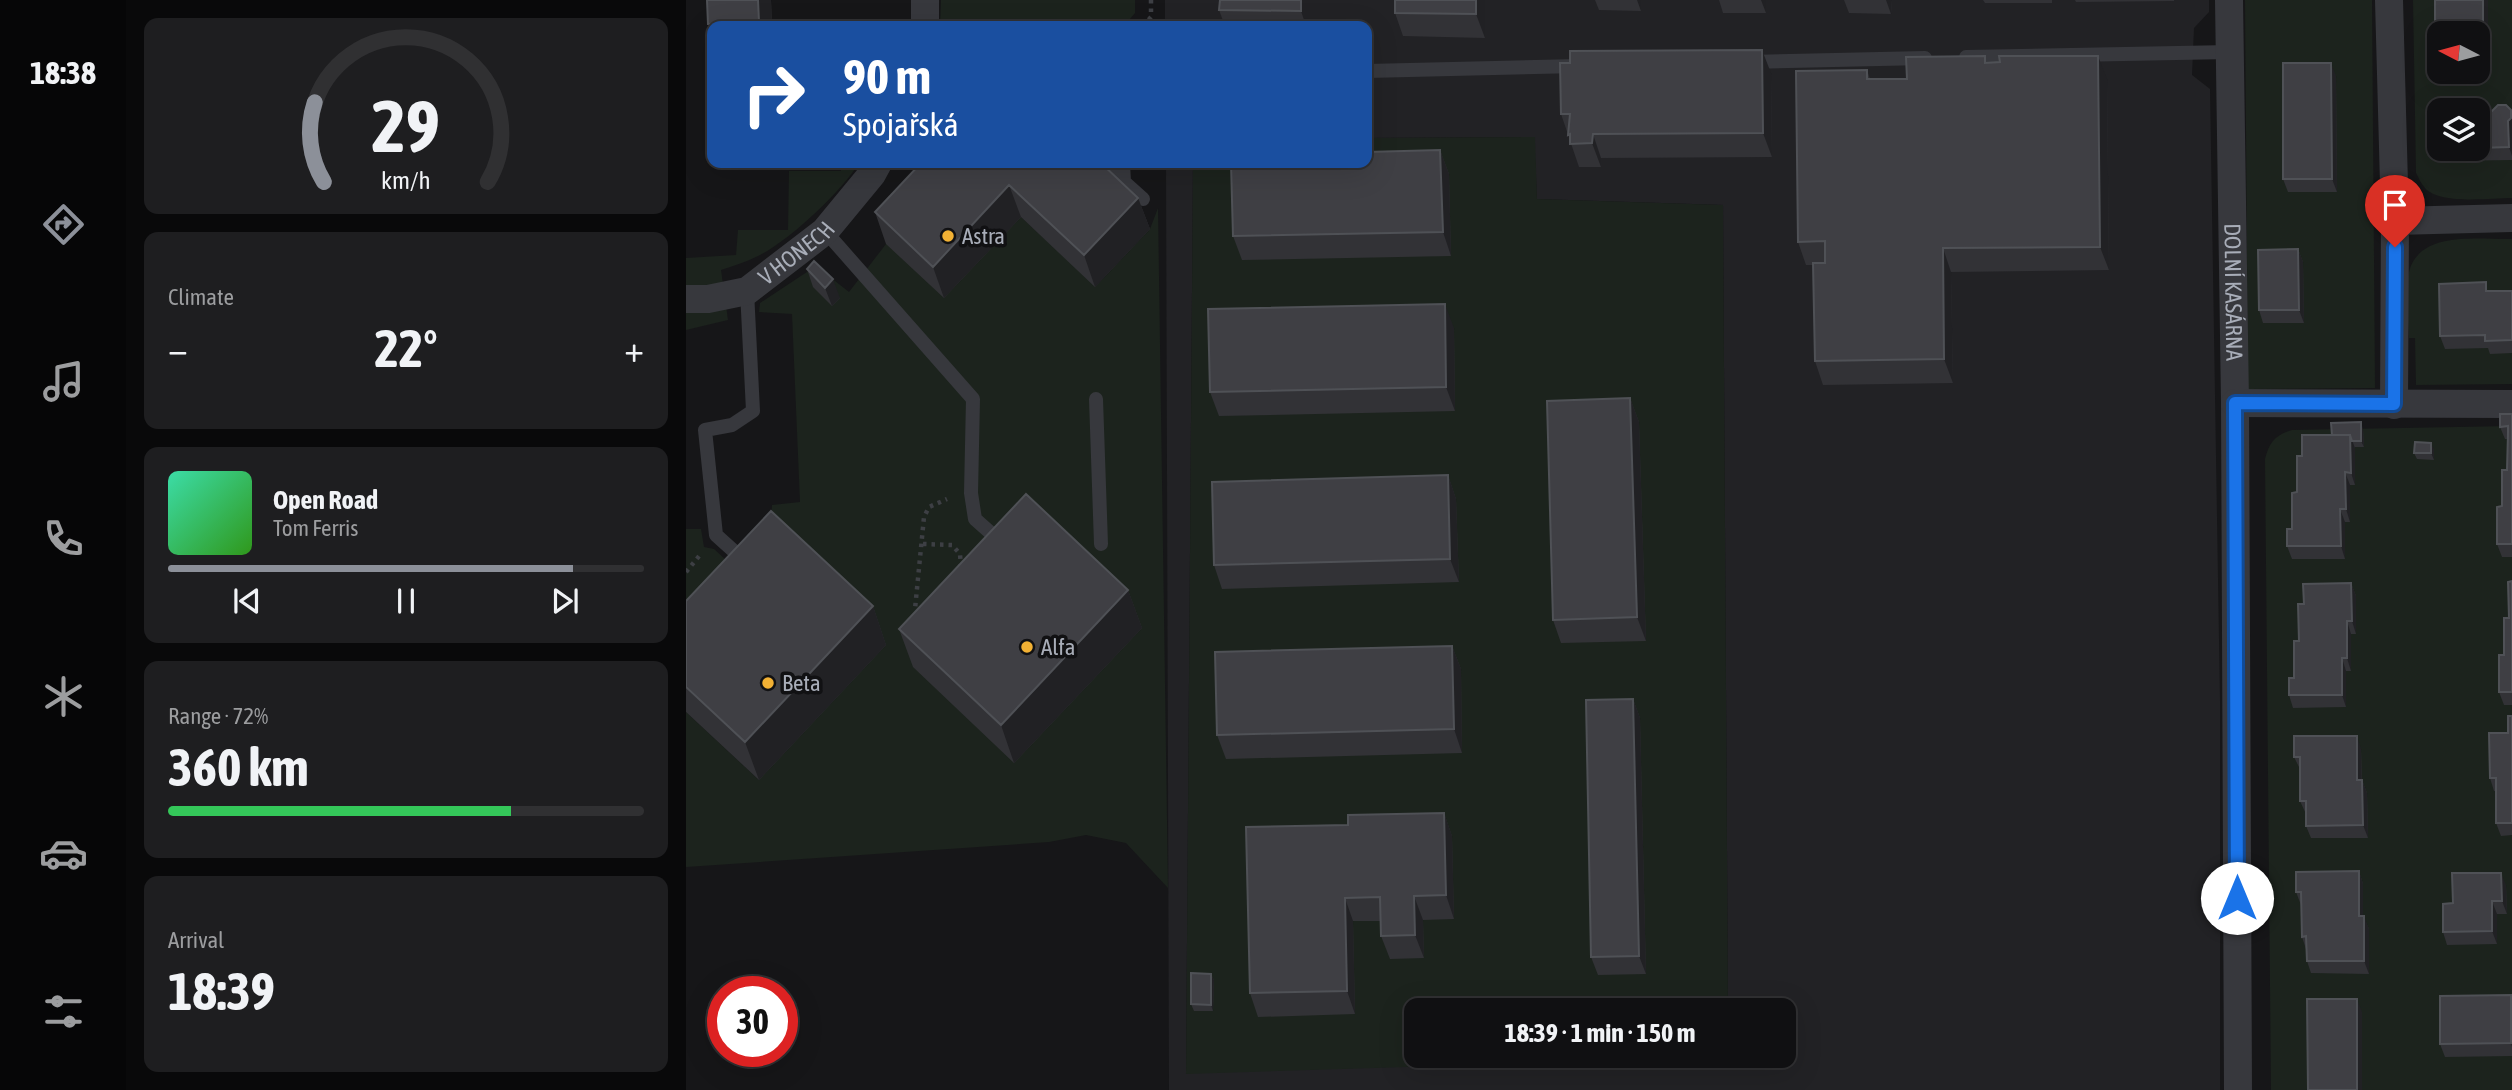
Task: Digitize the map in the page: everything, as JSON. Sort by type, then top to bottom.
[{"type":"street","points":[[925,0],[925,21]]},
{"type":"street","name":"DOLNÍ KASÁRNA","points":[[2229,0],[2235,403],[2238,1090]]},
{"type":"street","points":[[2389,0],[2395,221],[2394,404]]},
{"type":"street","name":"V HONECH","points":[[686,299],[708,299],[747,291],[825,231],[874,168]]},
{"type":"street","points":[[2395,221],[2512,218]]},
{"type":"street","points":[[2235,403],[2512,404]]},
{"type":"lane","points":[[1738,62],[2230,52]]},
{"type":"lane","points":[[1372,71],[1587,66]]},
{"type":"lane","points":[[1109,168],[1143,199]]},
{"type":"lane","points":[[1124,168],[1124,182]]},
{"type":"lane","points":[[825,231],[974,399],[971,493],[975,519],[1016,556]]},
{"type":"lane","points":[[747,291],[753,411],[733,425],[705,430],[716,535],[761,576]]},
{"type":"lane","points":[[1097,399],[1101,544]]},
{"type":"path","points":[[1147,21],[1151,17],[1151,0]]},
{"type":"path","points":[[921,621],[915,609],[924,517],[929,507],[971,493]]},
{"type":"path","points":[[923,544],[952,545],[960,554],[962,567],[959,579]]},
{"type":"shaded area","points":[[941,0],[1135,0],[1135,13],[1128,21],[940,21]]},
{"type":"shaded area","points":[[1165,0],[2209,0],[2209,12],[2194,28],[2192,75],[2210,89],[2220,701],[2220,1090],[1169,1090],[1166,168],[1193,168],[1186,1073],[1404,1066],[1796,1068],[1796,998],[1728,998],[1723,205],[1537,199],[1534,137],[1372,138],[1372,21],[1165,21]]},
{"type":"shaded area","points":[[2245,0],[2372,0],[2375,388],[2248,389]]},
{"type":"shaded area","points":[[2413,0],[2512,0],[2512,198],[2453,199],[2432,193],[2421,183],[2416,173]]},
{"type":"shaded area","points":[[1535,137],[1537,199],[1723,205],[1728,998],[1404,998],[1404,1067],[1186,1074],[1193,168],[1372,168],[1372,138]]},
{"type":"shaded area","points":[[841,168],[856,168],[813,215],[784,239],[758,256],[721,270],[728,320],[686,330],[686,258],[736,255],[738,230],[788,230],[789,171],[841,171]]},
{"type":"shaded area","points":[[1158,208],[1168,888],[1126,843],[1086,835],[1049,842],[686,867],[686,712],[759,780],[772,505],[800,502],[792,314],[759,312],[760,303],[816,266],[849,292],[886,244],[1021,217],[1096,286],[1150,229]]},
{"type":"shaded area","points":[[2512,239],[2512,384],[2416,385],[2415,338],[2409,338],[2407,299],[2408,277],[2413,262],[2422,251],[2450,240]]},
{"type":"shaded area","points":[[2512,426],[2512,1090],[2271,1090],[2267,453],[2277,437],[2292,430]]},
{"type":"shaded area","points":[[686,529],[701,529],[704,547],[714,549],[752,584],[686,654]]},
{"type":"building","points":[[707,0],[758,0],[759,21],[708,21]]},
{"type":"building","points":[[1220,0],[1301,0],[1301,11],[1219,10]]},
{"type":"building","points":[[1395,0],[1476,0],[1476,14],[1395,13]]},
{"type":"building","points":[[2435,0],[2483,0],[2483,21],[2435,21]]},
{"type":"building","points":[[1762,50],[1763,133],[1593,134],[1592,143],[1570,144],[1570,114],[1561,114],[1560,63],[1570,63],[1570,51]]},
{"type":"building","points":[[1985,56],[1985,63],[2000,62],[1999,56],[2098,56],[2100,247],[1943,248],[1944,359],[1815,361],[1813,263],[1825,263],[1825,241],[1798,242],[1796,71],[1867,70],[1867,79],[1907,79],[1906,57]]},
{"type":"building","points":[[2283,63],[2331,63],[2332,179],[2283,179]]},
{"type":"building","points":[[2498,105],[2506,105],[2511,110],[2511,118],[2508,121],[2509,147],[2490,148],[2492,111]]},
{"type":"building","points":[[1440,150],[1443,232],[1233,236],[1231,168],[1372,168],[1372,152]]},
{"type":"building","points":[[916,168],[1106,168],[1138,198],[1084,255],[1009,185],[933,267],[875,212]]},
{"type":"building","points":[[2298,249],[2299,310],[2259,310],[2258,250]]},
{"type":"building","points":[[814,261],[833,279],[825,288],[807,269]]},
{"type":"building","points":[[2486,282],[2486,291],[2512,291],[2512,340],[2485,341],[2485,335],[2440,336],[2439,284]]},
{"type":"building","points":[[1445,304],[1446,387],[1210,392],[1208,309]]},
{"type":"building","points":[[1630,398],[1637,617],[1553,620],[1547,401]]},
{"type":"building","points":[[2500,414],[2512,414],[2512,544],[2497,544],[2497,507],[2502,506],[2502,470],[2507,470],[2508,433],[2508,426],[2500,427]]},
{"type":"building","points":[[2361,422],[2361,441],[2352,441],[2350,435],[2332,435],[2331,423]]},
{"type":"building","points":[[2302,435],[2350,435],[2351,473],[2345,472],[2346,509],[2340,509],[2341,546],[2287,546],[2287,529],[2292,529],[2292,493],[2297,492],[2297,456],[2302,456]]},
{"type":"building","points":[[2415,442],[2431,443],[2431,453],[2414,453]]},
{"type":"building","points":[[1448,475],[1450,559],[1214,565],[1212,482]]},
{"type":"building","name":"Alfa","points":[[1026,494],[1128,590],[1001,725],[899,629]]},
{"type":"building","name":"Beta","points":[[771,511],[873,606],[745,742],[686,687],[686,601]]},
{"type":"building","points":[[2512,581],[2512,692],[2499,692],[2499,655],[2504,655],[2504,618],[2509,618],[2508,582]]},
{"type":"building","points":[[2351,583],[2352,621],[2347,621],[2347,658],[2342,658],[2342,695],[2289,695],[2289,678],[2294,678],[2294,641],[2299,641],[2298,604],[2304,604],[2303,584]]},
{"type":"building","points":[[1452,646],[1454,729],[1217,735],[1215,652]]},
{"type":"building","points":[[1633,699],[1639,956],[1591,957],[1586,700]]},
{"type":"building","points":[[2508,716],[2512,716],[2512,823],[2496,823],[2496,778],[2490,778],[2489,733],[2508,733]]},
{"type":"building","points":[[2294,736],[2357,736],[2357,780],[2362,780],[2363,825],[2306,826],[2306,801],[2300,801],[2300,757],[2294,757]]},
{"type":"building","points":[[1444,813],[1446,895],[1414,896],[1415,935],[1381,936],[1380,897],[1345,898],[1347,991],[1250,993],[1246,827],[1348,825],[1348,815]]},
{"type":"building","points":[[2359,871],[2359,916],[2364,916],[2364,961],[2307,961],[2306,936],[2302,937],[2301,892],[2296,892],[2296,872]]},
{"type":"building","points":[[2452,873],[2501,873],[2502,901],[2492,901],[2492,931],[2443,932],[2443,904],[2453,903]]},
{"type":"building","points":[[1191,973],[1211,974],[1211,1005],[1191,1004]]},
{"type":"building","points":[[2511,995],[2511,1043],[2440,1044],[2440,996]]},
{"type":"building","points":[[2307,999],[2357,999],[2357,1090],[2308,1090]]},
{"type":"place","name":"Astra","points":[[948,236]]},
{"type":"place","name":"Alfa","points":[[1027,647]]},
{"type":"place","name":"Beta","points":[[768,683]]},
{"type":"route","points":[[2237,898],[2235,403],[2394,404],[2395,247]]}]
